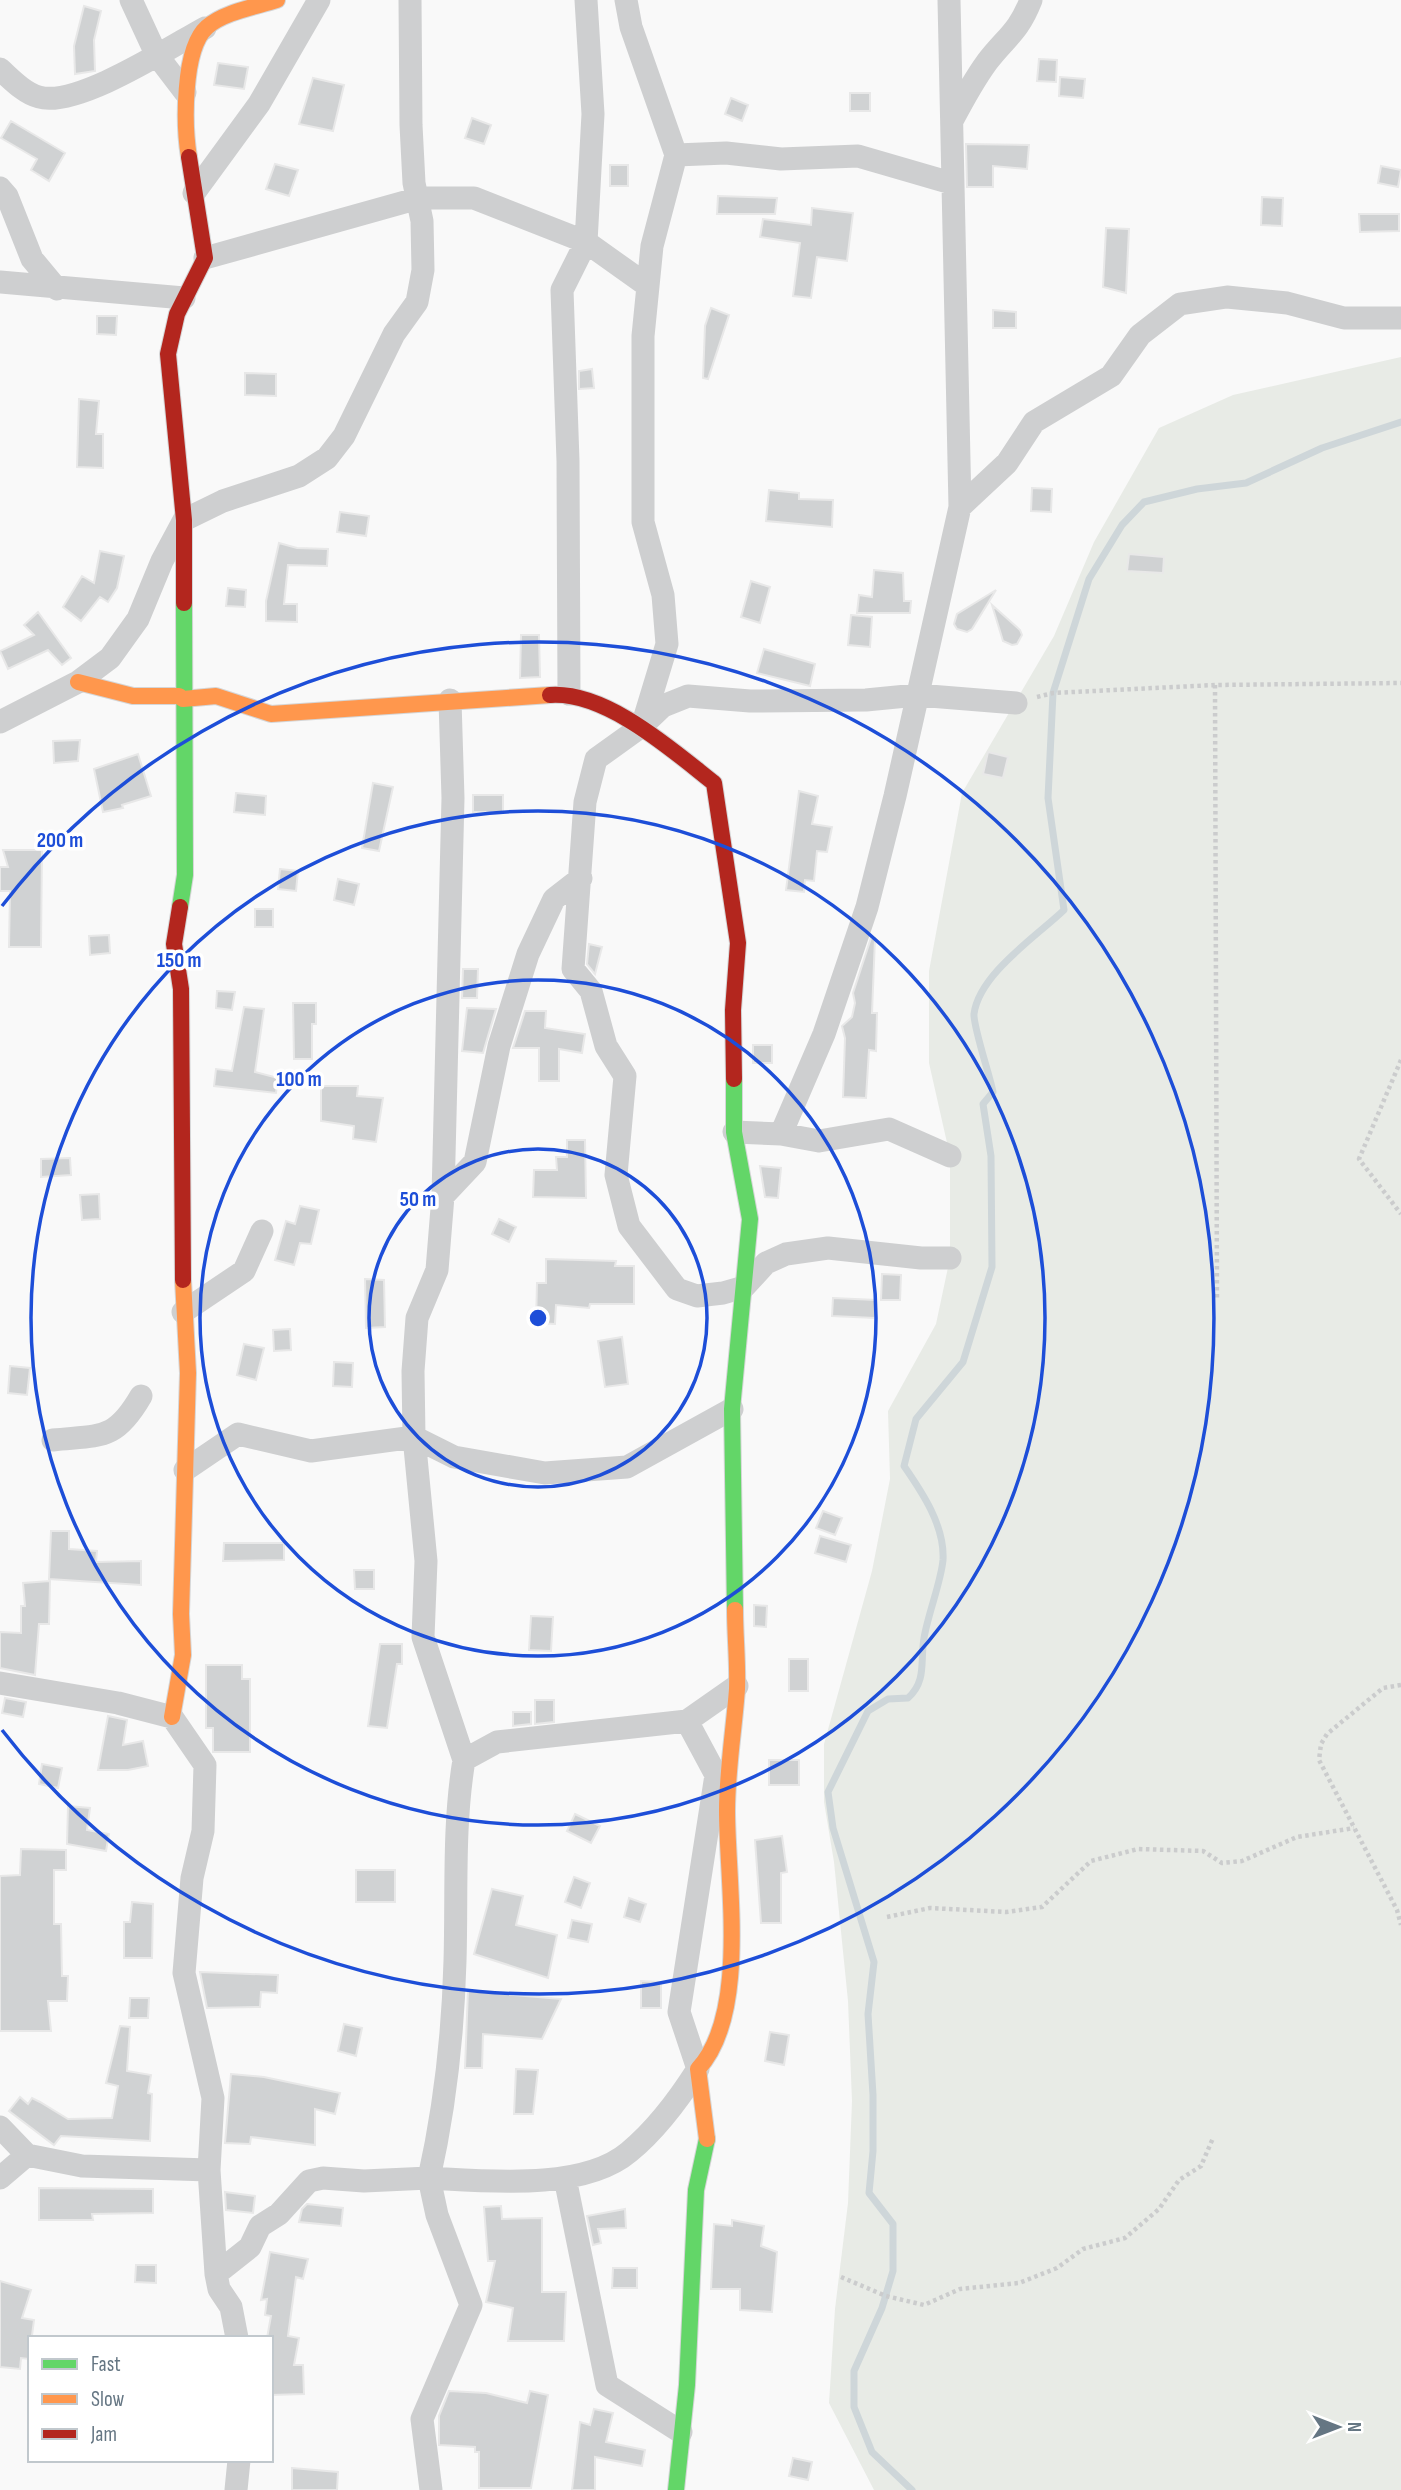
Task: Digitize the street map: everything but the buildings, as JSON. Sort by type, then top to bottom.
[{"type":"street","points":[[131,0],[156,54],[185,92]]},
{"type":"street","points":[[0,69],[32,94],[54,98],[81,94],[205,28],[242,4],[277,0]]},
{"type":"street","points":[[194,193],[258,104],[319,0]]},
{"type":"street","points":[[0,722],[78,682],[110,658],[138,619],[162,561],[184,520],[223,501],[299,476],[327,458],[344,436],[394,334],[418,302],[423,270],[411,125],[410,0]]},
{"type":"street","points":[[569,694],[568,461],[562,290],[586,242],[593,114],[586,0]]},
{"type":"street","points":[[626,0],[631,27],[676,155],[652,246],[643,336],[643,522],[663,595],[667,644],[642,726]]},
{"type":"street","points":[[781,1133],[824,1034],[867,907],[960,507],[951,183],[950,0]]},
{"type":"street","points":[[951,122],[988,61],[1006,43],[1023,19],[1031,0]]},
{"type":"street","points":[[172,1717],[183,1655],[188,1373],[183,1312],[181,989],[174,944],[185,875],[184,520],[168,374],[172,332],[184,298],[205,258],[187,145],[185,92],[198,39],[205,28]]},
{"type":"street","points":[[676,155],[726,153],[781,159],[858,156],[951,183]]},
{"type":"street","points":[[0,188],[7,196],[32,259],[57,289]]},
{"type":"street","points":[[205,258],[419,198],[474,198],[586,242],[648,286]]},
{"type":"street","points":[[0,282],[184,298]]},
{"type":"street","points":[[960,507],[1007,463],[1034,422],[1111,376],[1140,335],[1180,304],[1227,297],[1287,303],[1345,318],[1401,318]]},
{"type":"street","points":[[78,682],[132,696],[178,696],[183,699],[216,696],[271,714],[569,694],[642,726],[714,783],[738,943],[733,1010],[734,1132],[750,1219],[732,1409],[731,1497],[737,1686],[727,1810],[731,1879],[730,1989],[710,2056],[698,2069],[676,2104],[629,2153],[600,2168],[565,2178],[309,2180],[279,2214],[260,2225],[250,2247],[216,2274]]},
{"type":"street","points":[[950,1258],[921,1258],[828,1248],[786,1254],[766,1263],[744,1287],[697,1296],[677,1289],[629,1226],[616,1175],[625,1076],[606,1046],[591,991],[573,969],[585,802],[596,759],[642,726],[663,706],[688,696],[750,701],[866,700],[917,695],[1016,703]]},
{"type":"street","points":[[430,2490],[422,2420],[471,2305],[436,2215],[429,2178],[442,2120],[454,1994],[458,1797],[464,1760],[424,1637],[426,1561],[414,1437],[413,1371],[418,1318],[437,1270],[443,1196],[453,798],[450,700]]},
{"type":"street","points":[[443,1196],[475,1162],[499,1046],[528,954],[554,899],[581,878]]},
{"type":"street","points":[[734,1132],[781,1133],[819,1141],[889,1129],[950,1156]]},
{"type":"street","points":[[183,1312],[244,1271],[262,1231]]},
{"type":"street","points":[[53,1440],[99,1436],[116,1428],[127,1421],[141,1396]]},
{"type":"street","points":[[185,1470],[238,1434],[310,1451],[414,1437],[454,1457],[545,1473],[627,1467],[732,1409]]},
{"type":"street","points":[[0,1683],[118,1703],[172,1717],[205,1765],[203,1830],[192,1878],[184,1973],[213,2098],[209,2170],[216,2274],[219,2288],[231,2306],[237,2336]]},
{"type":"street","points":[[464,1760],[498,1742],[687,1721],[737,1686]]},
{"type":"street","points":[[677,2490],[687,2385],[695,2200],[708,2144],[698,2069],[679,2012],[716,1775],[687,1721]]},
{"type":"street","points":[[0,2127],[27,2155]]},
{"type":"street","points":[[0,2166],[27,2155],[82,2165],[209,2170]]},
{"type":"street","points":[[0,2178],[27,2155]]},
{"type":"street","points":[[565,2178],[607,2385],[681,2432]]},
{"type":"street","points":[[236,2490],[239,2462]]},
{"type":"path","points":[[1016,703],[1053,693],[1215,685],[1401,682]]},
{"type":"path","points":[[1215,685],[1217,1299]]},
{"type":"path","points":[[1401,1060],[1359,1159],[1401,1214]]},
{"type":"path","points":[[1401,1685],[1383,1688],[1365,1700],[1327,1734],[1321,1744],[1320,1760],[1397,1910],[1401,1925]]},
{"type":"path","points":[[887,1917],[930,1908],[1006,1912],[1042,1907],[1091,1861],[1138,1849],[1203,1851],[1222,1863],[1242,1861],[1297,1837],[1354,1828]]},
{"type":"path","points":[[841,2277],[886,2296],[924,2305],[960,2288],[1019,2283],[1057,2267],[1083,2249],[1125,2238],[1159,2209],[1179,2180],[1201,2165],[1213,2138]]},
{"type":"shaded area","points":[[1401,357],[1401,2490],[874,2490],[829,2403],[835,2309],[848,2203],[852,2101],[848,2001],[834,1862],[824,1802],[824,1744],[872,1571],[890,1479],[888,1411],[936,1324],[950,1258],[950,1156],[929,1063],[929,971],[962,793],[1054,636],[1094,542],[1159,428],[1233,395]]},
{"type":"waterway","points":[[912,2490],[872,2452],[854,2407],[854,2371],[882,2308],[893,2271],[893,2224],[869,2193],[873,2151],[873,2095],[868,2014],[874,1962],[833,1828],[828,1792],[868,1711],[888,1699],[908,1698],[918,1685],[926,1629],[942,1569],[943,1547],[936,1522],[925,1498],[904,1466],[916,1419],[963,1362],[992,1267],[991,1156],[983,1104],[993,1092],[974,1014],[978,999],[998,970],[1064,910],[1048,798],[1053,693],[1089,579],[1122,525],[1144,502],[1197,489],[1246,483],[1322,448],[1401,422]]},
{"type":"traffic: fast","points":[[180,907],[185,875],[184,603]]},
{"type":"traffic: fast","points":[[734,1079],[734,1132],[750,1219],[732,1409],[735,1610]]},
{"type":"traffic: fast","points":[[676,2490],[687,2385],[696,2190],[707,2139]]},
{"type":"traffic: slow","points":[[189,157],[186,127],[187,89],[193,52],[199,38],[207,27],[222,17],[277,0]]},
{"type":"traffic: slow","points":[[78,682],[133,696],[179,696],[183,699],[216,696],[271,714],[550,695]]},
{"type":"traffic: slow","points":[[172,1717],[183,1655],[181,1614],[188,1373],[183,1280]]},
{"type":"traffic: slow","points":[[707,2139],[698,2069],[714,2045],[724,2015],[730,1982],[732,1946],[727,1811],[737,1689],[735,1610]]},
{"type":"traffic: jam","points":[[184,603],[184,520],[168,354],[177,314],[205,258],[189,157]]},
{"type":"traffic: jam","points":[[550,695],[571,696],[615,712],[658,740],[714,783],[738,943],[733,1010],[734,1079]]},
{"type":"traffic: jam","points":[[180,907],[174,944],[181,989],[183,1280]]}]
